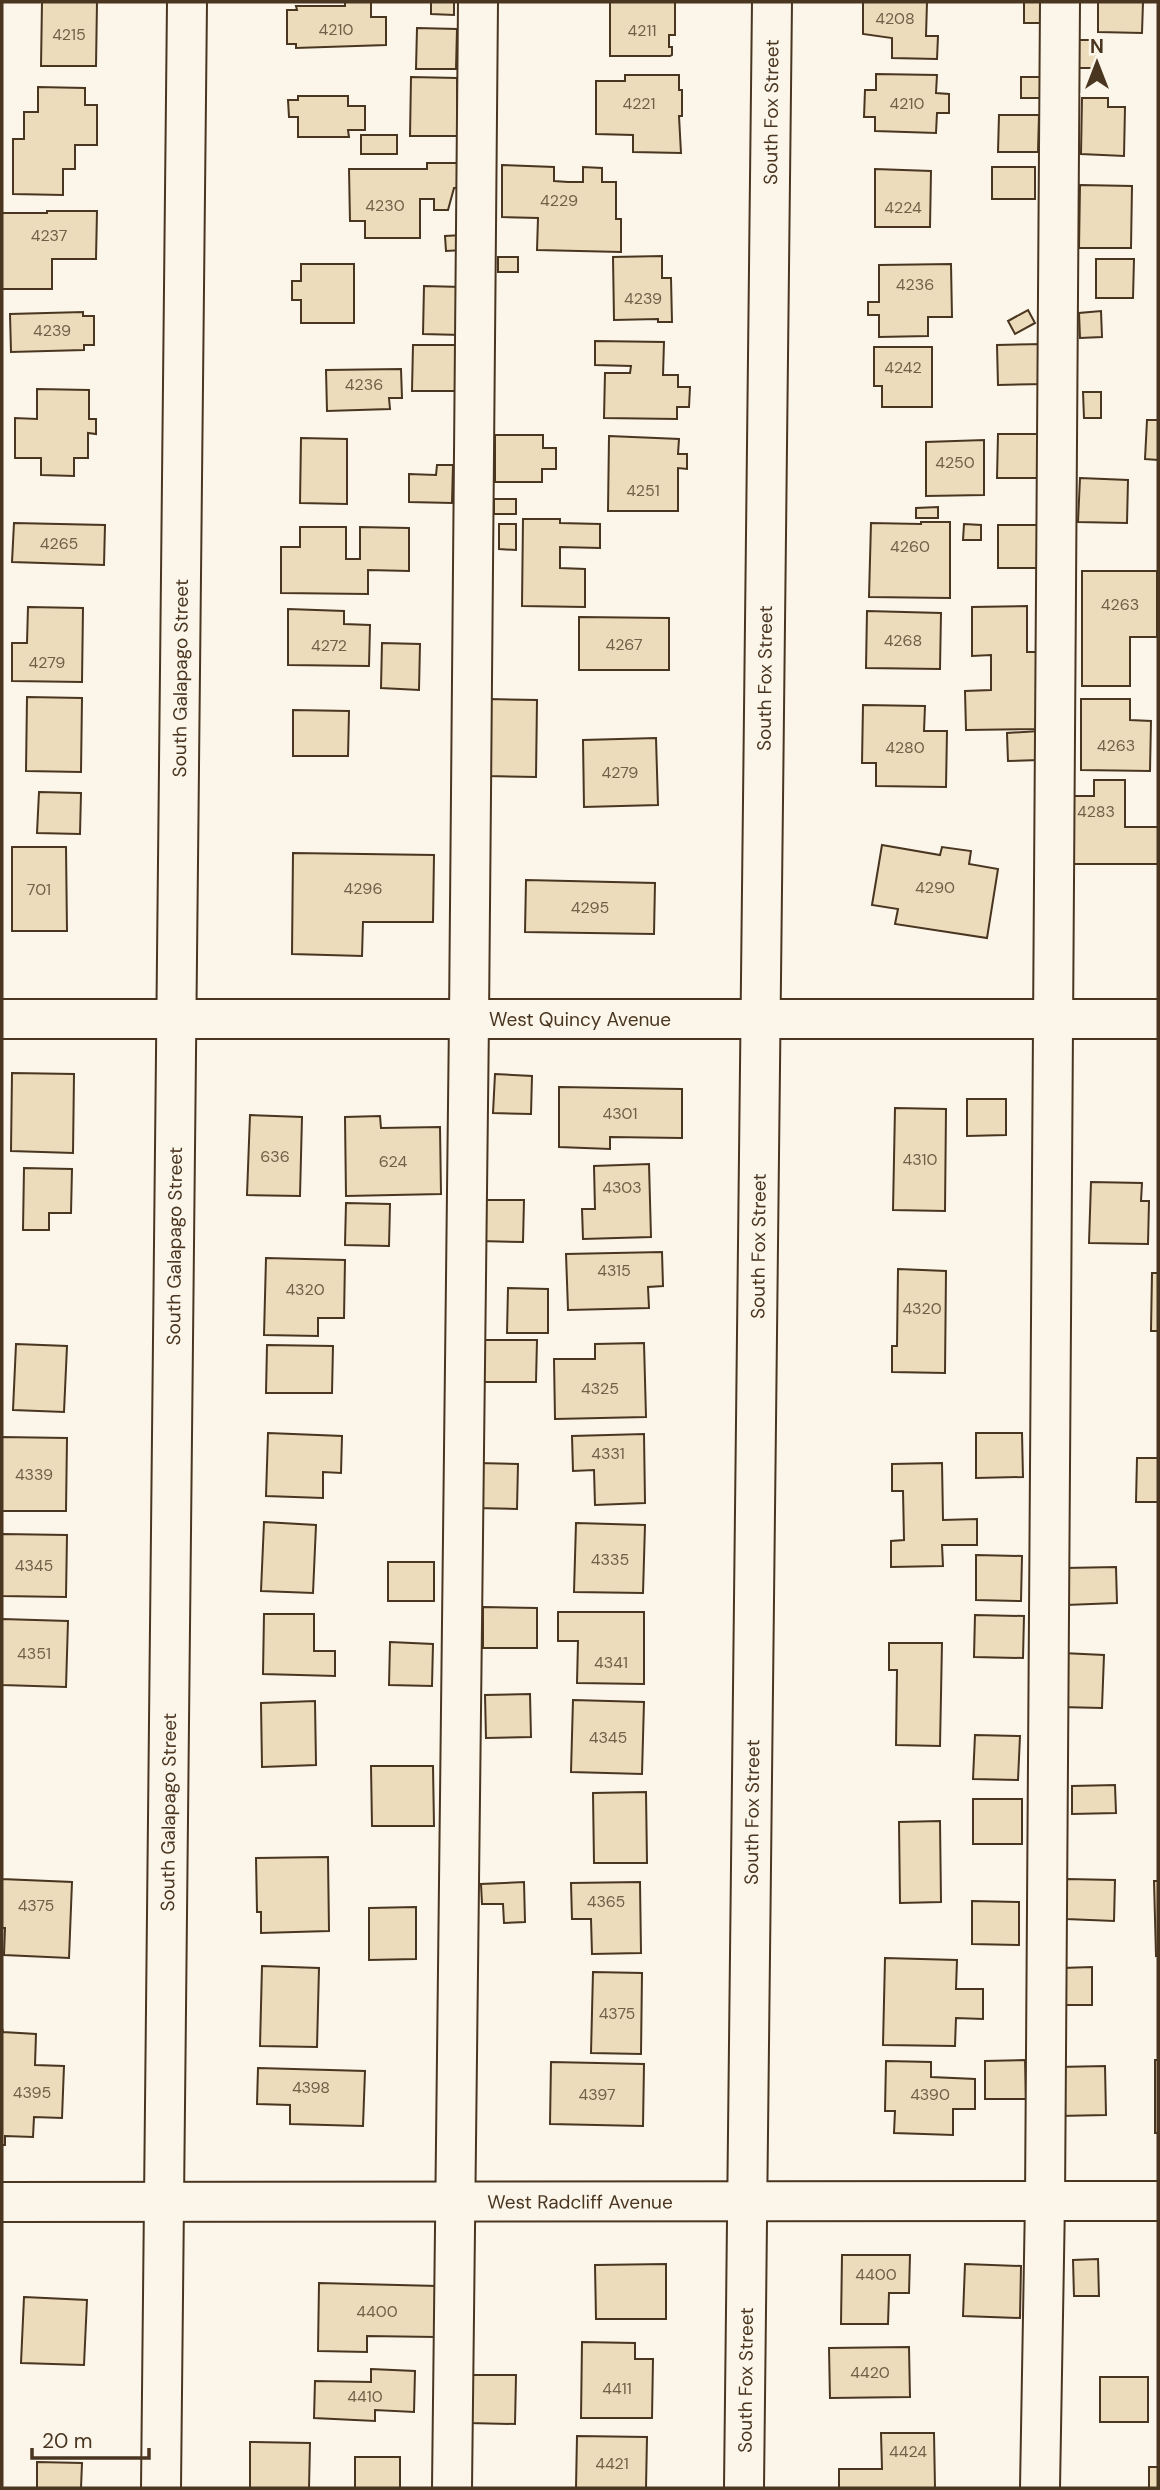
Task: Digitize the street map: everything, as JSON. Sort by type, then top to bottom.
[{"type":"street","name":"South Galapago Street","points":[[161,2488],[187,2]]},
{"type":"street","points":[[452,2488],[478,2]]},
{"type":"street","name":"South Fox Street","points":[[744,2488],[772,2]]},
{"type":"street","points":[[1040,2488],[1045,2201],[1060,2]]},
{"type":"street","name":"West Quincy Avenue","points":[[2,1019],[1158,1018]]},
{"type":"street","name":"West Radcliff Avenue","points":[[2,2202],[1158,2202]]},
{"type":"building","points":[[42,2],[97,2],[96,66],[41,66]]},
{"type":"building","points":[[345,2],[371,2],[371,17],[386,17],[386,45],[296,48],[296,44],[287,44],[287,10],[297,10],[296,6],[345,6]]},
{"type":"building","points":[[431,2],[454,2],[454,15],[431,14]]},
{"type":"building","points":[[610,2],[675,2],[675,35],[669,35],[672,55],[610,56]]},
{"type":"building","points":[[863,2],[927,2],[926,36],[938,36],[937,59],[892,58],[892,38],[863,34]]},
{"type":"building","points":[[1024,2],[1049,2],[1049,23],[1024,23]]},
{"type":"building","points":[[1098,2],[1143,2],[1142,33],[1098,32]]},
{"type":"building","points":[[417,28],[457,29],[456,69],[416,69]]},
{"type":"building","points":[[1079,40],[1096,40],[1096,68],[1079,68]]},
{"type":"building","points":[[876,74],[937,75],[936,93],[949,94],[949,113],[937,113],[936,133],[875,131],[875,117],[864,117],[865,90],[876,90]]},
{"type":"building","points":[[625,75],[679,75],[679,90],[682,90],[682,116],[679,116],[681,153],[633,152],[633,135],[596,134],[596,81],[625,81]]},
{"type":"building","points":[[411,77],[457,78],[457,136],[410,136]]},
{"type":"building","points":[[1021,77],[1045,77],[1045,98],[1021,98]]},
{"type":"building","points":[[38,87],[85,88],[85,105],[97,105],[97,145],[75,145],[75,169],[63,169],[63,195],[13,194],[13,139],[24,139],[24,112],[38,112]]},
{"type":"building","points":[[298,96],[348,96],[348,106],[365,106],[365,130],[348,130],[349,137],[298,137],[298,117],[289,117],[288,100],[298,100]]},
{"type":"building","points":[[1082,98],[1108,98],[1108,107],[1125,107],[1124,156],[1081,154]]},
{"type":"building","points":[[999,115],[1039,115],[1038,152],[998,152]]},
{"type":"building","points":[[361,135],[397,135],[397,154],[361,154]]},
{"type":"building","points":[[427,163],[463,163],[467,188],[454,188],[448,210],[434,210],[434,199],[420,199],[420,238],[365,238],[365,221],[350,221],[349,169],[427,169]]},
{"type":"building","points":[[502,165],[554,167],[554,181],[568,182],[583,182],[583,167],[602,168],[602,182],[616,182],[616,219],[621,219],[621,252],[537,250],[538,218],[502,217]]},
{"type":"building","points":[[992,167],[1035,167],[1035,199],[992,199]]},
{"type":"building","points":[[875,169],[931,171],[930,227],[875,227]]},
{"type":"building","points":[[1080,185],[1132,186],[1131,248],[1079,248]]},
{"type":"building","points":[[97,211],[96,259],[52,259],[52,289],[2,289],[2,213]]},
{"type":"building","points":[[463,235],[464,250],[446,251],[445,236]]},
{"type":"building","points":[[662,256],[662,278],[671,278],[672,322],[658,322],[658,319],[614,320],[613,257]]},
{"type":"building","points":[[498,257],[518,257],[518,272],[498,272]]},
{"type":"building","points":[[1096,259],[1134,259],[1133,298],[1096,298]]},
{"type":"building","points":[[301,264],[354,264],[354,323],[301,323],[301,300],[292,300],[292,281],[301,281]]},
{"type":"building","points":[[951,264],[952,317],[928,317],[928,336],[879,337],[879,315],[868,315],[868,302],[879,302],[879,265]]},
{"type":"building","points":[[424,286],[462,287],[461,335],[423,334]]},
{"type":"building","points":[[1028,310],[1035,323],[1015,334],[1008,321]]},
{"type":"building","points":[[1101,311],[1102,337],[1080,338],[1079,313]]},
{"type":"building","points":[[83,312],[83,316],[94,316],[94,345],[84,345],[84,350],[11,352],[10,314]]},
{"type":"building","points":[[595,341],[664,342],[663,375],[678,375],[678,387],[690,387],[689,407],[677,407],[677,419],[604,418],[605,373],[630,373],[631,366],[595,365]]},
{"type":"building","points":[[1044,344],[1045,384],[998,385],[997,345]]},
{"type":"building","points":[[413,345],[459,345],[458,391],[412,391]]},
{"type":"building","points":[[874,347],[932,347],[932,407],[882,407],[882,386],[874,386]]},
{"type":"building","points":[[401,369],[402,398],[389,398],[390,409],[327,411],[326,370]]},
{"type":"building","points":[[37,389],[89,390],[89,419],[96,419],[96,434],[88,433],[88,458],[74,458],[74,476],[41,475],[41,458],[15,458],[15,418],[37,419]]},
{"type":"building","points":[[1083,392],[1101,392],[1101,418],[1084,418]]},
{"type":"building","points":[[1147,420],[1158,420],[1158,460],[1145,459]]},
{"type":"building","points":[[998,434],[1045,434],[1044,478],[997,478]]},
{"type":"building","points":[[495,435],[543,435],[543,448],[556,448],[556,469],[542,469],[542,482],[495,482]]},
{"type":"building","points":[[609,436],[679,439],[678,454],[687,454],[687,469],[678,468],[678,511],[608,511]]},
{"type":"building","points":[[301,438],[347,439],[347,504],[300,503]]},
{"type":"building","points":[[984,440],[984,495],[926,496],[926,442]]},
{"type":"building","points":[[437,465],[453,465],[452,503],[409,502],[409,474],[436,475]]},
{"type":"building","points":[[1080,478],[1128,480],[1127,523],[1078,522]]},
{"type":"building","points":[[494,499],[516,499],[516,514],[494,514]]},
{"type":"building","points":[[938,507],[938,518],[916,518],[916,508]]},
{"type":"building","points":[[523,519],[560,519],[560,523],[600,524],[600,548],[560,547],[560,568],[585,569],[585,607],[522,606]]},
{"type":"building","points":[[950,522],[950,598],[869,597],[871,523]]},
{"type":"building","points":[[14,523],[105,525],[104,565],[12,562]]},
{"type":"building","points":[[499,524],[516,524],[516,550],[499,549]]},
{"type":"building","points":[[964,524],[981,525],[981,540],[963,540]]},
{"type":"building","points":[[998,525],[1044,525],[1044,568],[998,568]]},
{"type":"building","points":[[300,527],[346,527],[346,559],[360,559],[360,527],[409,528],[409,571],[368,570],[368,594],[281,593],[281,547],[300,547]]},
{"type":"building","points":[[1082,571],[1157,571],[1157,637],[1130,637],[1130,686],[1082,686]]},
{"type":"building","points":[[1027,606],[1027,652],[1038,652],[1039,729],[966,730],[965,691],[991,690],[991,655],[972,656],[972,607]]},
{"type":"building","points":[[28,607],[83,608],[82,682],[12,681],[12,643],[27,643]]},
{"type":"building","points":[[288,609],[344,611],[344,624],[370,625],[369,666],[288,665]]},
{"type":"building","points":[[867,611],[941,613],[940,669],[866,668]]},
{"type":"building","points":[[579,617],[669,618],[669,670],[579,670]]},
{"type":"building","points":[[382,643],[420,644],[419,690],[381,688]]},
{"type":"building","points":[[27,697],[82,698],[81,772],[26,771]]},
{"type":"building","points":[[489,699],[537,700],[536,777],[487,776]]},
{"type":"building","points":[[1081,699],[1130,699],[1130,720],[1151,721],[1150,771],[1081,770]]},
{"type":"building","points":[[863,705],[925,706],[924,731],[947,731],[946,787],[876,786],[876,763],[862,763]]},
{"type":"building","points":[[293,710],[349,711],[348,756],[293,756]]},
{"type":"building","points":[[1039,731],[1040,760],[1008,761],[1007,733]]},
{"type":"building","points":[[656,738],[658,805],[584,807],[583,740]]},
{"type":"building","points":[[1094,780],[1125,780],[1125,827],[1158,827],[1158,864],[1066,864],[1066,796],[1094,796]]},
{"type":"building","points":[[39,792],[81,793],[80,834],[37,833]]},
{"type":"building","points":[[882,845],[940,855],[942,847],[971,851],[969,864],[998,869],[987,938],[895,924],[898,909],[872,905]]},
{"type":"building","points":[[12,847],[66,847],[67,931],[12,931]]},
{"type":"building","points":[[293,853],[434,855],[433,922],[363,922],[362,956],[292,954]]},
{"type":"building","points":[[526,880],[655,883],[654,934],[525,932]]},
{"type":"building","points":[[12,1073],[74,1074],[73,1153],[11,1151]]},
{"type":"building","points":[[495,1074],[532,1076],[531,1114],[493,1113]]},
{"type":"building","points":[[559,1087],[682,1089],[682,1138],[610,1137],[610,1149],[559,1147]]},
{"type":"building","points":[[967,1099],[1006,1099],[1006,1135],[967,1136]]},
{"type":"building","points":[[895,1108],[946,1109],[945,1211],[893,1210]]},
{"type":"building","points":[[250,1115],[302,1117],[300,1196],[247,1195]]},
{"type":"building","points":[[380,1116],[381,1128],[440,1127],[441,1194],[346,1196],[345,1117]]},
{"type":"building","points":[[649,1164],[651,1237],[583,1239],[582,1209],[595,1209],[594,1166]]},
{"type":"building","points":[[24,1168],[72,1169],[71,1213],[49,1213],[49,1230],[23,1230]]},
{"type":"building","points":[[1091,1182],[1142,1183],[1141,1201],[1149,1201],[1148,1244],[1089,1243]]},
{"type":"building","points":[[480,1200],[524,1200],[523,1242],[479,1241]]},
{"type":"building","points":[[346,1203],[390,1204],[389,1246],[345,1245]]},
{"type":"building","points":[[662,1252],[663,1286],[648,1287],[649,1308],[568,1310],[566,1254]]},
{"type":"building","points":[[266,1258],[345,1260],[344,1318],[318,1318],[318,1336],[264,1335]]},
{"type":"building","points":[[898,1269],[946,1271],[945,1373],[892,1372],[892,1346],[897,1346]]},
{"type":"building","points":[[1152,1273],[1158,1273],[1158,1331],[1151,1331]]},
{"type":"building","points":[[508,1288],[548,1289],[548,1333],[507,1333]]},
{"type":"building","points":[[481,1340],[537,1340],[536,1382],[480,1382]]},
{"type":"building","points":[[644,1343],[646,1417],[555,1419],[554,1359],[595,1359],[595,1344]]},
{"type":"building","points":[[16,1344],[67,1346],[64,1412],[13,1410]]},
{"type":"building","points":[[267,1345],[333,1346],[332,1393],[266,1393]]},
{"type":"building","points":[[268,1433],[342,1436],[341,1473],[323,1472],[323,1498],[266,1496]]},
{"type":"building","points":[[976,1433],[1022,1433],[1023,1477],[976,1478]]},
{"type":"building","points":[[644,1434],[645,1503],[595,1505],[594,1470],[573,1471],[572,1436]]},
{"type":"building","points":[[2,1437],[67,1438],[66,1511],[2,1511]]},
{"type":"building","points":[[1137,1458],[1158,1458],[1158,1502],[1136,1502]]},
{"type":"building","points":[[477,1463],[518,1464],[517,1509],[476,1508]]},
{"type":"building","points":[[942,1463],[943,1520],[977,1519],[977,1545],[942,1545],[943,1566],[891,1567],[891,1541],[904,1540],[903,1491],[892,1491],[892,1464]]},
{"type":"building","points":[[264,1522],[316,1525],[313,1593],[261,1591]]},
{"type":"building","points":[[576,1523],[645,1525],[643,1593],[574,1592]]},
{"type":"building","points":[[2,1534],[67,1535],[66,1597],[2,1596]]},
{"type":"building","points":[[976,1555],[1022,1556],[1021,1601],[976,1600]]},
{"type":"building","points":[[388,1562],[434,1562],[434,1601],[388,1601]]},
{"type":"building","points":[[1116,1567],[1117,1603],[1066,1605],[1065,1568]]},
{"type":"building","points":[[483,1607],[537,1608],[537,1648],[483,1648]]},
{"type":"building","points":[[558,1612],[644,1612],[644,1684],[577,1683],[578,1641],[558,1641]]},
{"type":"building","points":[[264,1614],[314,1614],[314,1651],[335,1651],[335,1676],[263,1674]]},
{"type":"building","points":[[975,1615],[1024,1616],[1023,1658],[974,1657]]},
{"type":"building","points":[[2,1619],[68,1621],[66,1687],[2,1685]]},
{"type":"building","points":[[390,1642],[433,1644],[432,1686],[389,1685]]},
{"type":"building","points":[[889,1643],[942,1643],[940,1746],[896,1745],[897,1670],[889,1670]]},
{"type":"building","points":[[1062,1653],[1104,1655],[1102,1708],[1060,1707]]},
{"type":"building","points":[[530,1694],[531,1737],[486,1738],[485,1695]]},
{"type":"building","points":[[573,1700],[644,1702],[642,1774],[571,1772]]},
{"type":"building","points":[[315,1701],[316,1765],[262,1767],[261,1703]]},
{"type":"building","points":[[975,1735],[1020,1736],[1018,1780],[973,1779]]},
{"type":"building","points":[[371,1766],[433,1766],[434,1826],[372,1826]]},
{"type":"building","points":[[1115,1785],[1116,1813],[1072,1814],[1072,1786]]},
{"type":"building","points":[[646,1792],[647,1863],[594,1863],[593,1793]]},
{"type":"building","points":[[973,1799],[1022,1799],[1022,1844],[973,1844]]},
{"type":"building","points":[[940,1821],[941,1902],[900,1903],[899,1822]]},
{"type":"building","points":[[328,1857],[329,1931],[261,1933],[261,1912],[257,1912],[256,1858]]},
{"type":"building","points":[[2,1879],[72,1882],[69,1958],[4,1955]]},
{"type":"building","points":[[1067,1879],[1115,1880],[1114,1921],[1066,1919]]},
{"type":"building","points":[[1154,1881],[1158,1881],[1158,1956],[1156,1956]]},
{"type":"building","points":[[524,1882],[525,1922],[504,1923],[503,1904],[482,1904],[481,1884]]},
{"type":"building","points":[[640,1882],[641,1953],[592,1954],[591,1919],[572,1919],[571,1883]]},
{"type":"building","points":[[972,1901],[1019,1902],[1019,1945],[972,1944]]},
{"type":"building","points":[[416,1907],[416,1959],[369,1960],[369,1908]]},
{"type":"building","points":[[885,1958],[957,1960],[956,1989],[983,1989],[983,2019],[956,2018],[955,2046],[883,2045]]},
{"type":"building","points":[[262,1966],[319,1968],[317,2047],[260,2046]]},
{"type":"building","points":[[1092,1967],[1092,2005],[1062,2005],[1062,1968]]},
{"type":"building","points":[[593,1972],[642,1973],[641,2054],[591,2053]]},
{"type":"building","points":[[2,2028],[3,2032],[36,2034],[35,2065],[64,2066],[62,2118],[34,2117],[33,2137],[5,2136],[5,2145],[2,2145]]},
{"type":"building","points":[[1025,2060],[1026,2099],[985,2099],[985,2061]]},
{"type":"building","points":[[1155,2060],[1158,2060],[1158,2133],[1155,2133]]},
{"type":"building","points":[[886,2061],[931,2062],[931,2077],[975,2079],[975,2109],[953,2109],[953,2135],[894,2133],[895,2111],[885,2111]]},
{"type":"building","points":[[551,2062],[644,2064],[643,2126],[550,2124]]},
{"type":"building","points":[[1105,2066],[1106,2115],[1059,2116],[1058,2067]]},
{"type":"building","points":[[258,2068],[365,2071],[363,2126],[290,2124],[290,2105],[257,2104]]},
{"type":"building","points":[[842,2255],[910,2255],[909,2293],[889,2293],[888,2324],[841,2324]]},
{"type":"building","points":[[1098,2259],[1099,2296],[1074,2296],[1073,2260]]},
{"type":"building","points":[[666,2264],[666,2319],[596,2319],[595,2265]]},
{"type":"building","points":[[965,2264],[1021,2266],[1020,2318],[963,2316]]},
{"type":"building","points":[[319,2283],[437,2286],[436,2337],[367,2336],[367,2352],[318,2351]]},
{"type":"building","points":[[24,2297],[87,2300],[84,2365],[21,2363]]},
{"type":"building","points":[[582,2342],[635,2343],[635,2359],[653,2359],[652,2418],[581,2418]]},
{"type":"building","points":[[909,2347],[910,2397],[830,2398],[829,2348]]},
{"type":"building","points":[[371,2369],[415,2371],[414,2412],[375,2410],[375,2421],[314,2418],[315,2381],[371,2382]]},
{"type":"building","points":[[469,2375],[516,2375],[515,2424],[468,2423]]},
{"type":"building","points":[[1100,2377],[1148,2377],[1148,2422],[1100,2422]]},
{"type":"building","points":[[881,2433],[934,2433],[935,2488],[839,2488],[839,2469],[882,2469]]},
{"type":"building","points":[[577,2436],[647,2437],[646,2488],[576,2488]]},
{"type":"building","points":[[250,2442],[310,2443],[309,2488],[250,2488]]},
{"type":"building","points":[[355,2457],[400,2457],[400,2488],[355,2488]]},
{"type":"building","points":[[37,2462],[82,2463],[81,2488],[37,2488]]},
{"type":"building","points":[[1149,2467],[1158,2467],[1158,2488],[1149,2488]]}]
